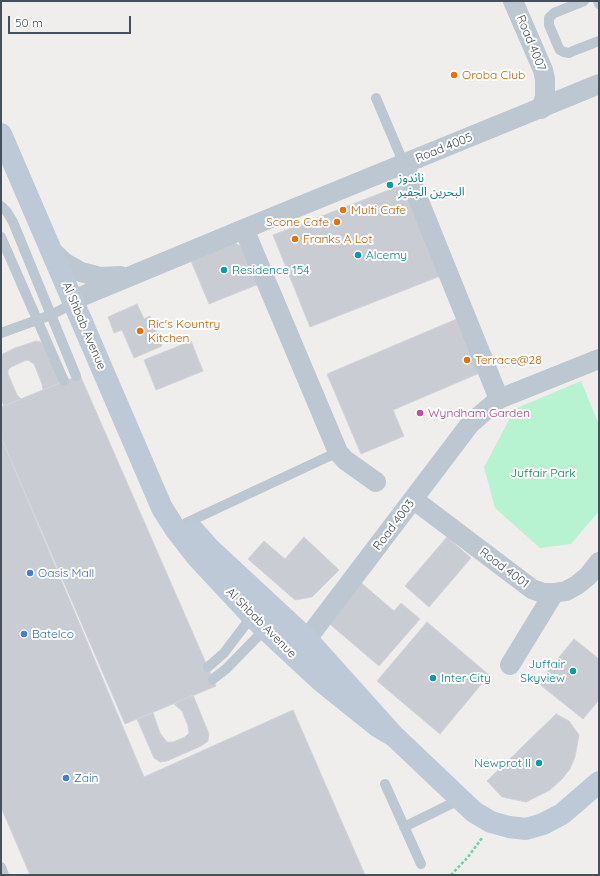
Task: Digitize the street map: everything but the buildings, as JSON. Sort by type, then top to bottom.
[{"type":"street","name":"Road 4007","points":[[513,1],[545,79],[545,97],[541,109]]},
{"type":"street","name":"Road 4005","points":[[74,302],[244,229],[541,109],[599,84]]},
{"type":"street","name":"Al Shbab Avenue","points":[[1,134],[8,160],[51,250],[162,508],[176,530],[197,557],[258,622],[321,681],[377,726],[394,736]]},
{"type":"street","points":[[404,164],[500,399]]},
{"type":"street","points":[[244,229],[338,452],[345,460],[376,482]]},
{"type":"street","name":"Road 4005","points":[[51,250],[65,263],[82,272],[100,277],[118,277],[137,274]]},
{"type":"street","name":"Road 4003","points":[[289,651],[307,639],[470,424],[500,399],[599,359]]},
{"type":"street","name":"Al Shbab Avenue","points":[[154,487],[209,548],[307,639],[394,736],[474,812],[491,822],[509,827],[526,829],[543,824],[562,814],[599,782]]},
{"type":"street","name":"Road 4001","points":[[413,499],[532,589],[543,593],[566,591],[576,586],[588,576],[599,562]]},
{"type":"street","points":[[510,665],[554,593]]},
{"type":"lane","points":[[584,1],[554,13],[549,18],[549,25],[560,50],[564,52],[569,53],[599,41]]},
{"type":"lane","points":[[376,98],[404,164]]},
{"type":"lane","points":[[1,206],[13,222],[76,376]]},
{"type":"lane","points":[[1,238],[64,381]]},
{"type":"lane","points":[[1,333],[51,315],[74,302]]},
{"type":"lane","points":[[186,523],[338,452]]},
{"type":"lane","points":[[208,667],[258,622]]},
{"type":"lane","points":[[213,679],[226,669],[258,622]]},
{"type":"lane","points":[[384,784],[421,864]]},
{"type":"lane","points":[[404,827],[461,799]]},
{"type":"lane","points":[[1,867],[4,875]]},
{"type":"path","points":[[451,875],[468,857],[491,822]]},
{"type":"green space","name":"Juffair Park","points":[[581,381],[599,425],[599,511],[571,544],[540,548],[495,508],[484,467],[515,409]]},
{"type":"place","name":"Oroba Club","points":[[454,75]]},
{"type":"place","name":"ناندوز البحرين الجفير","points":[[390,185]]},
{"type":"place","name":"Multi Cafe","points":[[343,210]]},
{"type":"place","name":"Scone Cafe","points":[[337,222]]},
{"type":"place","name":"Franks A Lot","points":[[295,239]]},
{"type":"place","name":"Alcemy","points":[[358,255]]},
{"type":"place","name":"Residence 154","points":[[224,270]]},
{"type":"place","name":"Ric's Kountry Kitchen","points":[[140,331]]},
{"type":"place","name":"Terrace@28","points":[[467,360]]},
{"type":"place","name":"Wyndham Garden","points":[[420,413]]},
{"type":"place","name":"Oasis Mall","points":[[30,573]]},
{"type":"place","name":"Batelco","points":[[24,634]]},
{"type":"place","name":"Juffair Skyview","points":[[573,671]]},
{"type":"place","name":"Inter City","points":[[433,678]]},
{"type":"place","name":"Newprot II","points":[[539,763]]},
{"type":"place","name":"Zain","points":[[66,778]]}]
